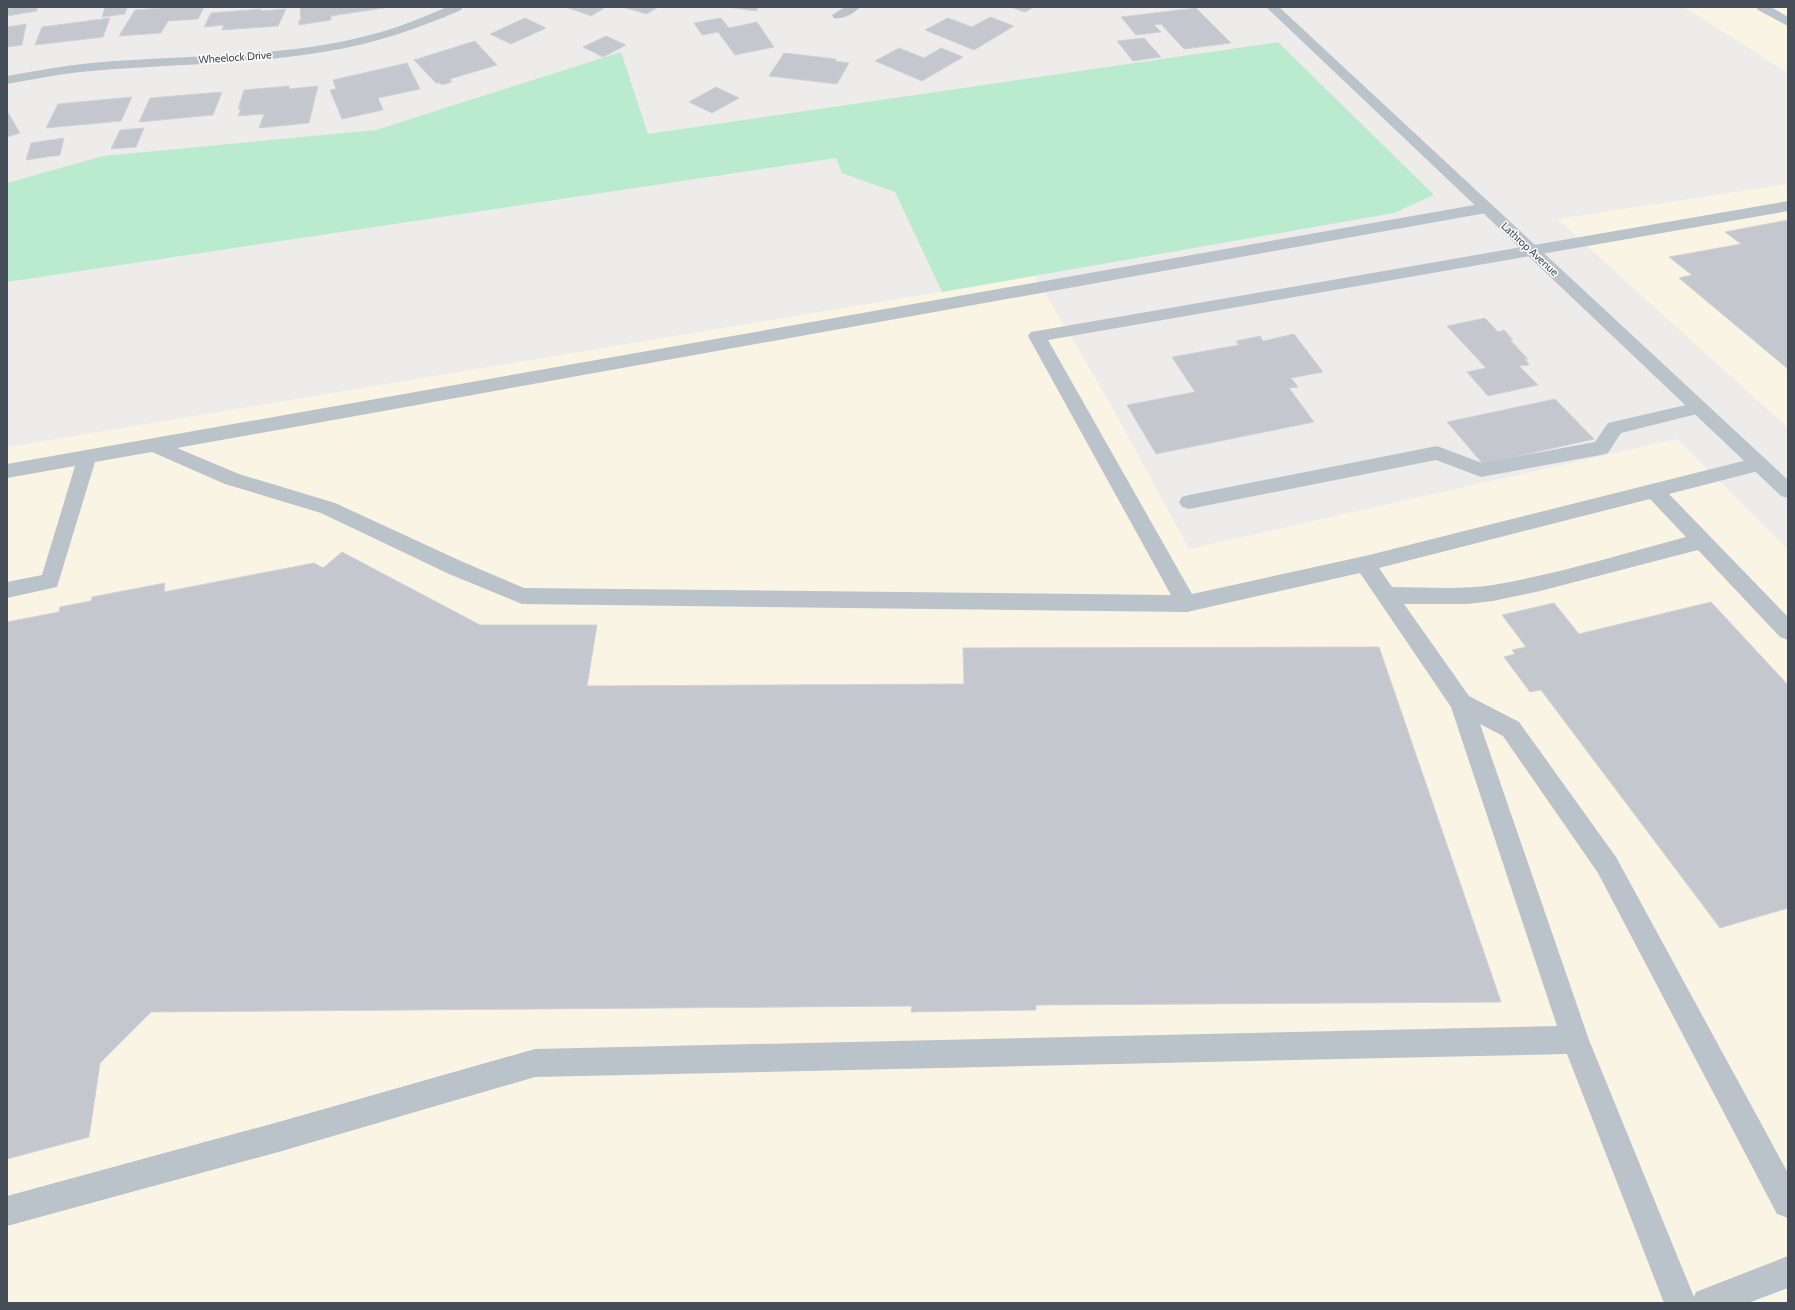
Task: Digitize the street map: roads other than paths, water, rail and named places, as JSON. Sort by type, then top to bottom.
[{"type":"street","name":"Wheelock Drive","points":[[7,80],[78,68],[272,55],[320,49],[389,33],[430,19],[457,7]]},
{"type":"street","points":[[838,15],[854,7]]},
{"type":"street","name":"Lathrop Avenue","points":[[1272,7],[1788,491]]},
{"type":"street","points":[[1762,7],[1788,22]]},
{"type":"street","points":[[1187,604],[1037,336],[1788,206]]},
{"type":"street","points":[[7,471],[1486,208]]},
{"type":"street","points":[[1189,502],[1437,453],[1481,470],[1601,448],[1615,428],[1699,408]]},
{"type":"street","points":[[153,445],[232,479],[328,508],[456,568],[522,596],[1187,604],[1365,564],[1759,464]]},
{"type":"street","points":[[7,590],[50,581],[87,457]]},
{"type":"street","points":[[1654,491],[1788,631]]},
{"type":"street","points":[[1386,595],[1467,596],[1493,593],[1540,583],[1702,541]]},
{"type":"street","points":[[1365,564],[1461,703],[1575,1040],[1680,1303]]},
{"type":"street","points":[[1461,703],[1511,729],[1607,865],[1788,1203]]},
{"type":"street","points":[[7,1211],[282,1136],[535,1063],[1575,1040]]},
{"type":"street","points":[[1707,1303],[1788,1272]]}]
